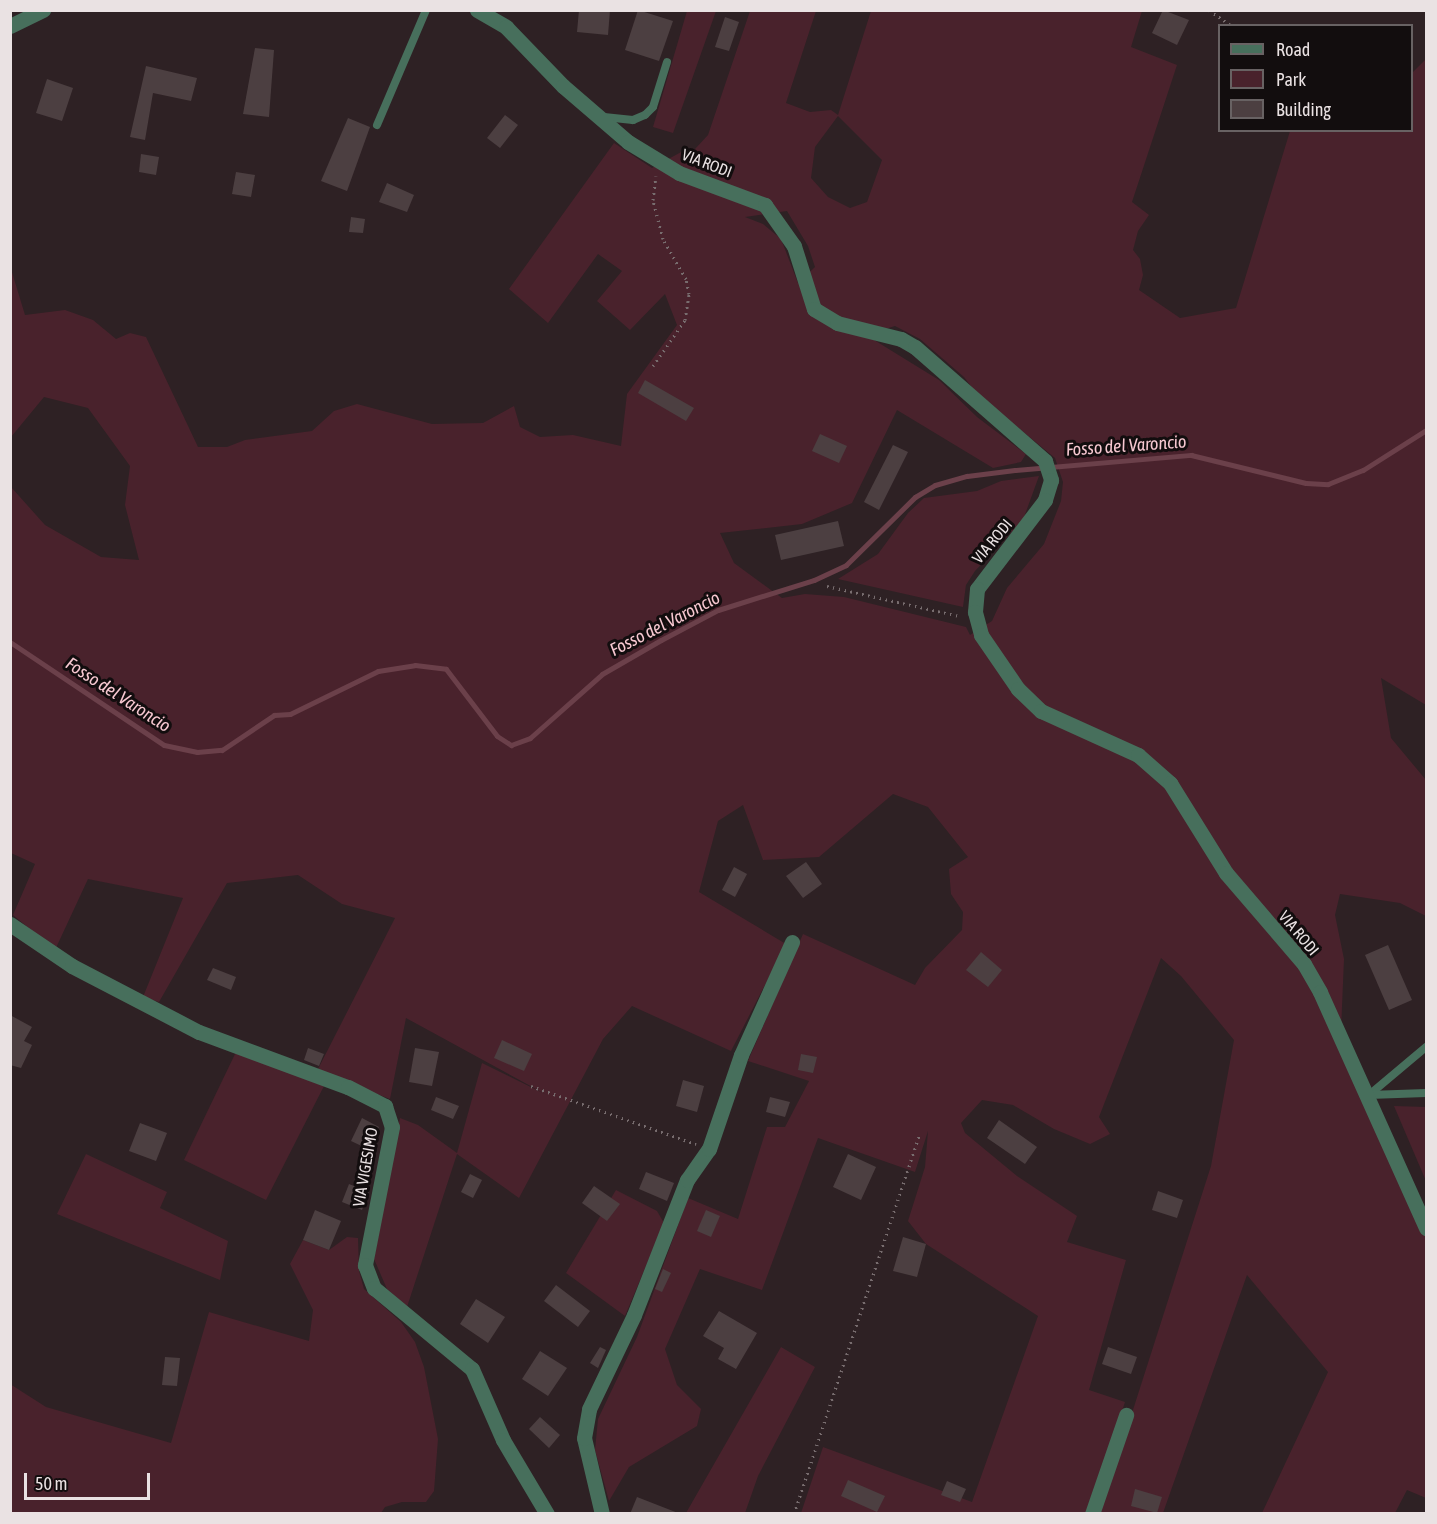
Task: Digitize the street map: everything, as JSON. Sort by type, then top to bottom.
[{"type":"street","points":[[10,26],[43,10]]},
{"type":"street","name":"VIA RODI","points":[[477,10],[506,27],[594,113],[664,165],[765,205],[794,246],[814,309],[837,323],[901,339],[915,347],[978,405],[1023,440],[1045,461],[1050,473],[1048,492],[1039,510],[981,582],[975,597],[976,620],[987,647],[1041,711],[1138,755],[1170,783],[1232,881],[1304,964],[1341,1031],[1426,1228]]},
{"type":"street","name":"VIA VIGESIMO","points":[[10,924],[72,966],[199,1032],[348,1088],[386,1106],[392,1127],[365,1265],[375,1288],[472,1369],[503,1440],[547,1514]]},
{"type":"street","points":[[602,1514],[584,1438],[589,1409],[634,1315],[687,1180],[709,1149],[741,1055],[792,942]]},
{"type":"street","points":[[1092,1514],[1126,1415]]},
{"type":"lane","points":[[377,125],[426,10]]},
{"type":"lane","points":[[594,113],[619,120],[645,115],[653,107],[667,62]]},
{"type":"lane","points":[[1369,1095],[1426,1047]]},
{"type":"lane","points":[[1369,1095],[1426,1093]]},
{"type":"path","points":[[1209,10],[1229,24]]},
{"type":"path","points":[[653,366],[685,320],[689,294],[686,279],[663,239],[653,200],[655,181],[664,165]]},
{"type":"path","points":[[827,586],[976,620]]},
{"type":"path","points":[[531,1086],[709,1149]]},
{"type":"path","points":[[794,1514],[919,1136]]},
{"type":"green space","points":[[687,11],[716,11],[673,133],[653,127]]},
{"type":"green space","points":[[750,11],[816,11],[786,103],[810,112],[831,110],[838,115],[871,11],[1142,11],[1131,47],[1177,65],[1132,202],[1149,215],[1138,231],[1133,250],[1140,259],[1143,275],[1139,290],[1180,318],[1236,308],[1290,132],[1413,132],[1413,72],[1426,59],[1426,705],[1381,678],[1391,738],[1426,780],[1426,916],[1400,903],[1340,894],[1335,915],[1344,959],[1341,1031],[1426,1228],[1426,1498],[1407,1490],[1395,1513],[1262,1513],[1328,1372],[1247,1275],[1163,1513],[1100,1513],[1211,1166],[1234,1040],[1181,976],[1161,958],[1099,1117],[1110,1134],[1090,1144],[1054,1129],[1013,1105],[982,1100],[961,1123],[965,1133],[1017,1176],[1077,1216],[1067,1242],[1126,1260],[1089,1390],[1125,1402],[1088,1513],[801,1513],[823,1447],[972,1502],[1038,1316],[926,1244],[908,1221],[925,1167],[928,1131],[915,1172],[818,1138],[762,1290],[700,1269],[665,1349],[677,1385],[701,1409],[697,1426],[629,1467],[609,1501],[595,1450],[598,1419],[637,1337],[688,1198],[738,1219],[767,1127],[785,1127],[809,1081],[748,1061],[803,934],[915,985],[925,968],[962,930],[963,912],[951,894],[949,869],[968,857],[928,807],[893,794],[819,857],[763,860],[743,805],[718,821],[699,892],[786,944],[731,1051],[632,1006],[603,1039],[519,1198],[457,1154],[407,1307],[387,1289],[374,1259],[400,1118],[418,1125],[457,1153],[482,1063],[547,1095],[406,1018],[390,1099],[317,1071],[395,918],[342,904],[298,875],[227,883],[159,1002],[143,997],[183,898],[88,879],[55,950],[13,915],[35,864],[11,853],[11,487],[45,525],[101,557],[139,560],[125,505],[130,466],[88,408],[44,397],[11,437],[11,269],[25,315],[65,310],[93,320],[116,339],[130,333],[146,337],[198,447],[227,447],[245,440],[312,431],[334,411],[357,404],[432,424],[483,423],[514,406],[520,427],[540,437],[573,435],[621,446],[627,394],[677,325],[665,294],[630,330],[597,301],[622,271],[598,254],[548,323],[509,289],[614,143],[652,168],[683,151],[695,149],[708,135]],"holes":[[[838,116],[882,160],[867,202],[850,208],[828,197],[811,178],[815,147]],[[787,211],[808,246],[815,267],[798,283],[781,239],[763,224],[745,217]],[[895,326],[920,339],[964,377],[977,394],[1055,458],[1063,482],[1061,501],[1044,544],[1007,588],[992,621],[970,635],[966,627],[844,597],[805,594],[782,598],[734,563],[720,533],[802,524],[852,503],[897,410],[993,468],[1021,462],[1026,454],[977,417],[939,380],[866,335]]]},
{"type":"green space","points":[[1039,476],[1023,520],[975,571],[966,585],[963,607],[838,579],[878,554],[908,513],[924,498],[977,491],[1001,481]]},
{"type":"green space","points":[[236,1052],[324,1086],[266,1200],[184,1160]]},
{"type":"green space","points":[[1394,1106],[1426,1107],[1426,1181]]},
{"type":"green space","points":[[86,1154],[167,1192],[160,1208],[228,1241],[220,1280],[57,1214]]},
{"type":"green space","points":[[616,1190],[657,1211],[664,1223],[625,1316],[566,1273]]},
{"type":"green space","points":[[347,1237],[358,1238],[359,1271],[364,1289],[401,1322],[415,1342],[424,1367],[438,1439],[434,1491],[426,1502],[402,1502],[385,1507],[381,1513],[11,1513],[10,1384],[46,1407],[171,1443],[209,1312],[309,1341],[313,1310],[290,1264],[303,1240],[329,1250]]},
{"type":"green space","points":[[781,1347],[815,1367],[758,1476],[745,1513],[686,1513]]},
{"type":"building","points":[[579,10],[610,10],[608,35],[577,32]]},
{"type":"building","points":[[638,10],[673,21],[659,61],[625,50]]},
{"type":"building","points":[[1163,10],[1189,20],[1177,45],[1152,33]]},
{"type":"building","points":[[725,17],[739,22],[729,51],[715,47]]},
{"type":"building","points":[[255,48],[274,50],[269,117],[243,114]]},
{"type":"building","points":[[146,66],[197,78],[191,101],[153,93],[145,140],[130,137]]},
{"type":"building","points":[[47,79],[73,88],[62,121],[36,113]]},
{"type":"building","points":[[505,115],[518,125],[500,148],[487,138]]},
{"type":"building","points":[[348,118],[370,127],[347,191],[321,181]]},
{"type":"building","points":[[141,154],[159,157],[156,175],[139,172]]},
{"type":"building","points":[[236,172],[255,175],[251,197],[232,194]]},
{"type":"building","points":[[387,183],[414,195],[407,212],[379,202]]},
{"type":"building","points":[[351,217],[365,219],[363,233],[349,232]]},
{"type":"building","points":[[645,380],[694,408],[686,421],[638,393]]},
{"type":"building","points":[[820,434],[847,446],[839,463],[812,451]]},
{"type":"building","points":[[893,445],[908,452],[879,510],[864,502]]},
{"type":"building","points":[[838,521],[844,546],[781,560],[775,535]]},
{"type":"building","points":[[806,862],[822,884],[803,898],[786,876]]},
{"type":"building","points":[[734,867],[747,874],[735,897],[722,890]]},
{"type":"building","points":[[1388,945],[1412,1000],[1389,1010],[1365,955]]},
{"type":"building","points":[[981,952],[1002,970],[988,987],[966,970]]},
{"type":"building","points":[[213,968],[236,977],[231,990],[207,980]]},
{"type":"building","points":[[10,1015],[32,1027],[24,1041],[32,1045],[21,1068],[10,1065]]},
{"type":"building","points":[[502,1040],[532,1054],[524,1071],[494,1058]]},
{"type":"building","points":[[308,1048],[324,1054],[319,1066],[304,1060]]},
{"type":"building","points":[[415,1048],[439,1052],[432,1086],[409,1082]]},
{"type":"building","points":[[801,1054],[817,1057],[813,1073],[798,1070]]},
{"type":"building","points":[[683,1080],[704,1086],[697,1112],[676,1106]]},
{"type":"building","points":[[436,1097],[459,1106],[453,1119],[431,1110]]},
{"type":"building","points":[[770,1097],[790,1102],[785,1117],[766,1112]]},
{"type":"building","points":[[362,1118],[379,1127],[368,1149],[351,1141]]},
{"type":"building","points":[[999,1120],[1037,1147],[1025,1164],[987,1138]]},
{"type":"building","points":[[140,1123],[167,1133],[156,1161],[129,1151]]},
{"type":"building","points":[[848,1154],[876,1167],[861,1200],[833,1187]]},
{"type":"building","points":[[646,1172],[674,1183],[667,1201],[639,1189]]},
{"type":"building","points":[[470,1174],[482,1180],[473,1198],[461,1192]]},
{"type":"building","points":[[349,1184],[369,1192],[362,1210],[342,1202]]},
{"type":"building","points":[[594,1186],[620,1204],[607,1221],[582,1203]]},
{"type":"building","points":[[1158,1191],[1183,1200],[1177,1218],[1152,1210]]},
{"type":"building","points":[[315,1210],[341,1221],[329,1250],[303,1240]]},
{"type":"building","points":[[706,1210],[720,1216],[711,1237],[697,1231]]},
{"type":"building","points":[[903,1237],[926,1244],[917,1277],[893,1271]]},
{"type":"building","points":[[663,1269],[671,1273],[662,1292],[655,1289]]},
{"type":"building","points":[[556,1285],[590,1311],[578,1327],[544,1301]]},
{"type":"building","points":[[476,1299],[505,1317],[488,1343],[460,1324]]},
{"type":"building","points":[[719,1311],[757,1333],[736,1369],[718,1359],[724,1348],[703,1336]]},
{"type":"building","points":[[600,1347],[606,1350],[598,1368],[590,1363]]},
{"type":"building","points":[[1108,1347],[1137,1357],[1131,1374],[1102,1364]]},
{"type":"building","points":[[540,1351],[567,1368],[548,1396],[522,1379]]},
{"type":"building","points":[[165,1357],[180,1358],[177,1386],[162,1385]]},
{"type":"building","points":[[540,1417],[560,1435],[549,1448],[529,1429]]},
{"type":"building","points":[[848,1480],[885,1496],[877,1512],[841,1496]]},
{"type":"building","points":[[947,1481],[966,1489],[960,1502],[941,1495]]},
{"type":"building","points":[[1135,1489],[1162,1497],[1157,1513],[1131,1506]]},
{"type":"building","points":[[637,1497],[678,1513],[678,1514],[630,1514]]},
{"type":"waterway","name":"Fosso del Varoncio","points":[[10,642],[164,745],[197,752],[222,750],[274,715],[290,714],[378,671],[415,665],[446,669],[497,736],[511,745],[530,738],[602,674],[661,640],[718,610],[814,580],[846,565],[915,497],[935,485],[967,476],[1015,470],[1191,455],[1306,483],[1328,484],[1363,470],[1426,430]]}]
